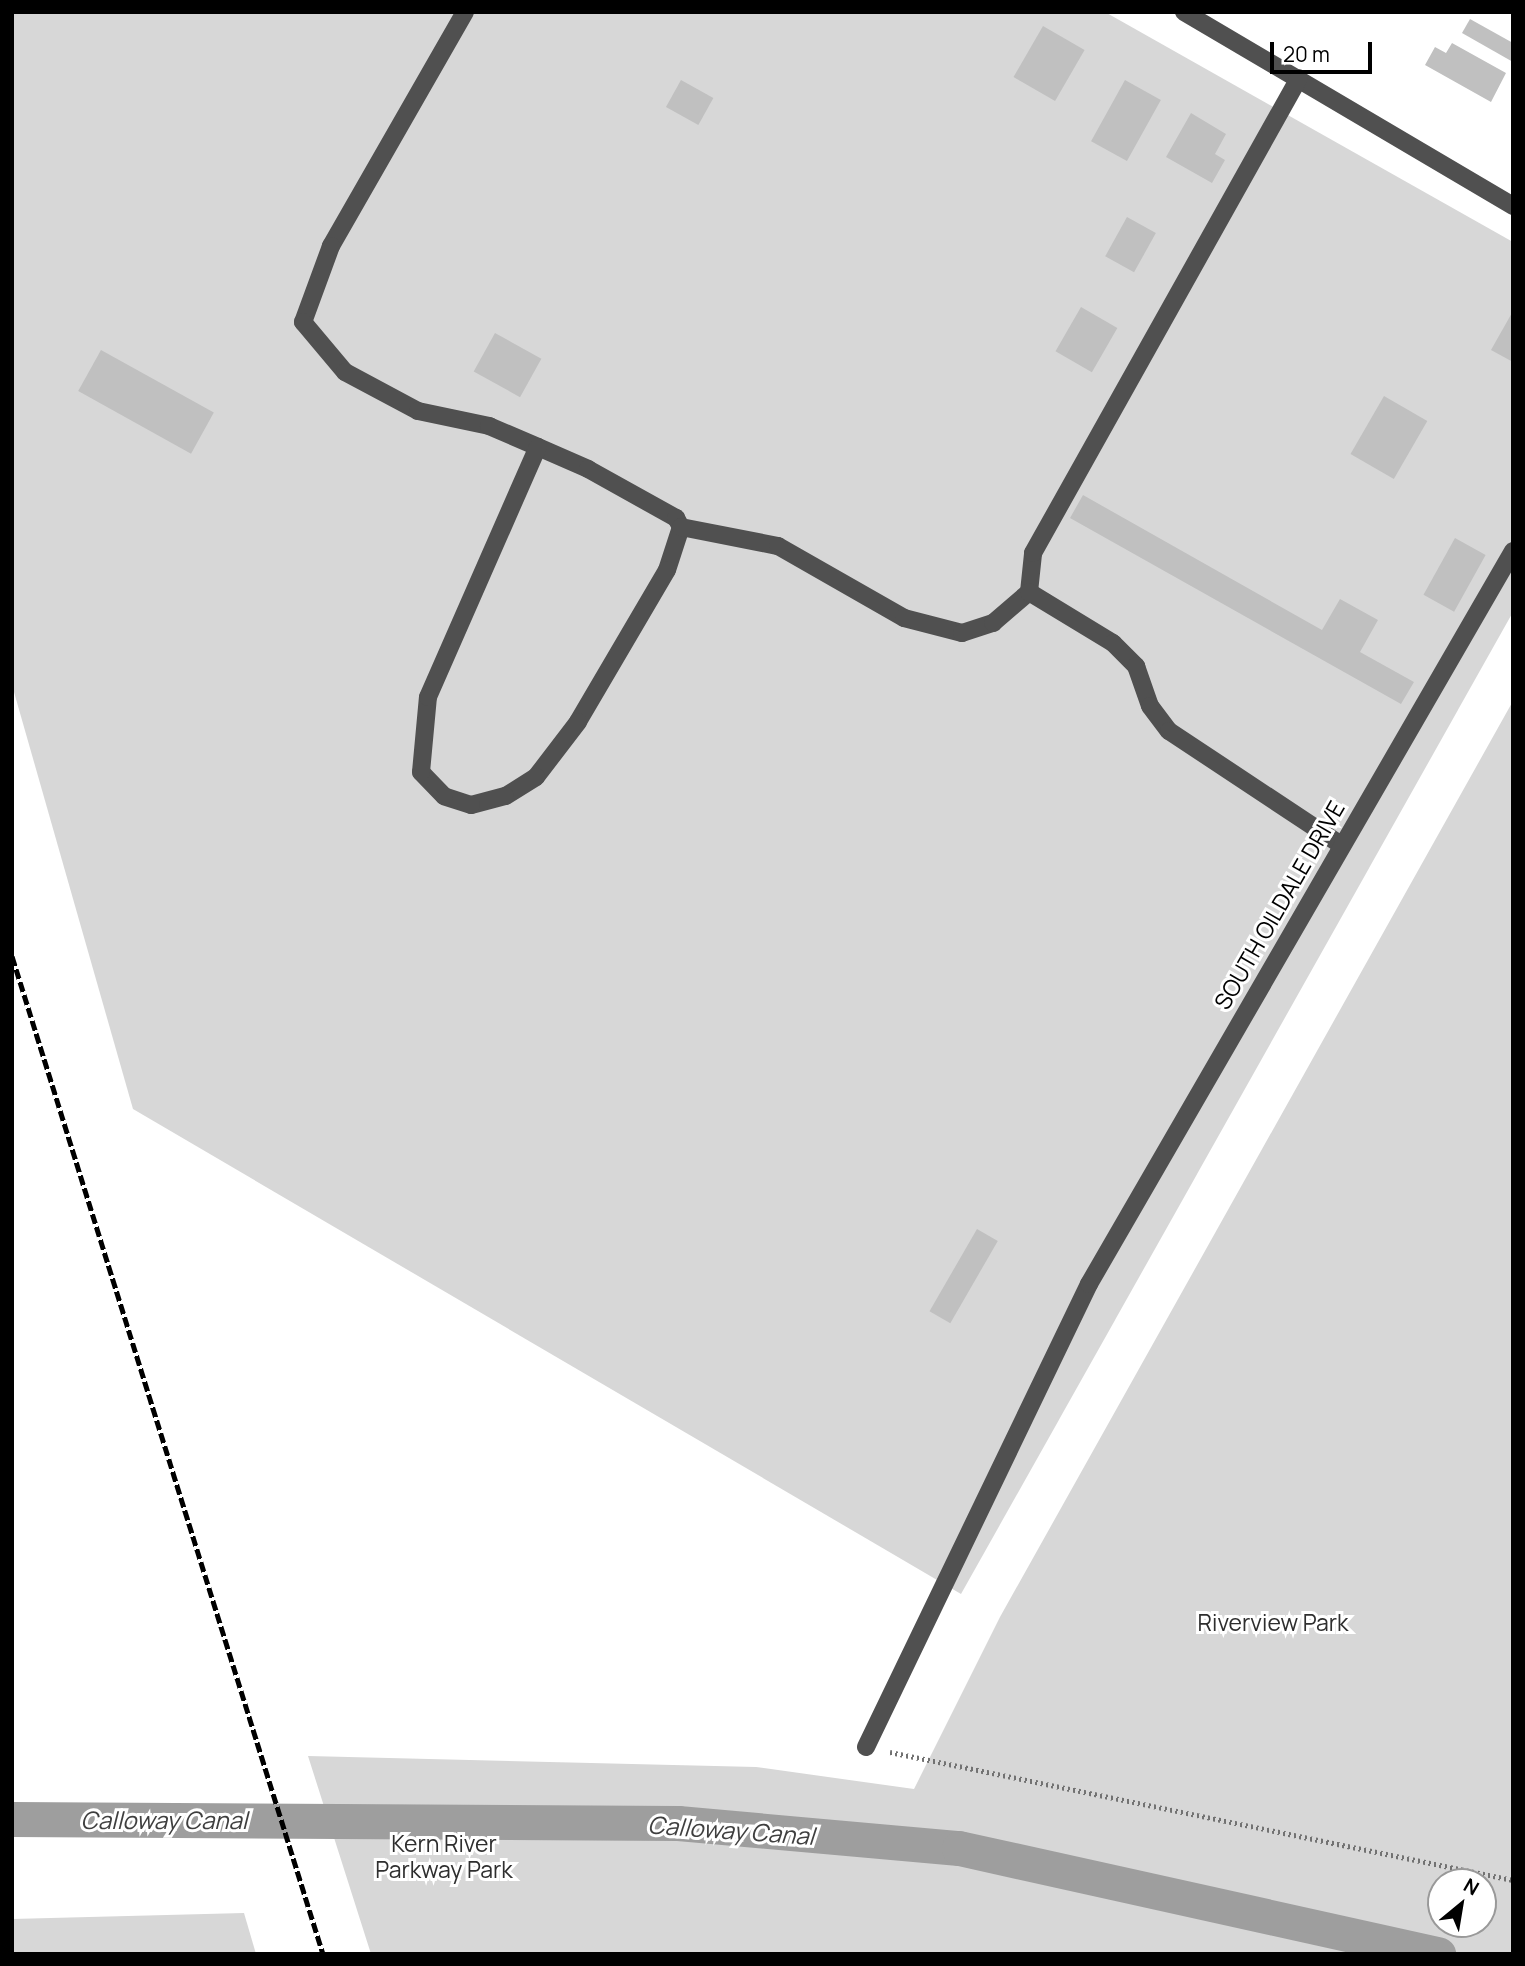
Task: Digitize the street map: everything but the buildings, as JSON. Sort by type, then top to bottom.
[{"type":"street","points":[[465,12],[331,246],[303,322],[345,372],[418,411],[489,426],[538,447],[588,469],[676,518],[681,527],[667,570],[578,722],[536,777],[505,796],[471,805],[444,796],[421,772],[428,697],[538,447]]},
{"type":"street","points":[[1184,12],[1513,206]]},
{"type":"street","points":[[681,527],[778,546],[904,618],[962,633],[993,623],[1029,592],[1033,553],[1298,78]]},
{"type":"street","name":"SOUTH OILDALE DRIVE","points":[[866,1747],[1088,1283],[1513,551]]},
{"type":"street","points":[[1029,592],[1113,643],[1136,666],[1150,706],[1169,731],[1341,845]]},
{"type":"path","points":[[866,1747],[1513,1880]]},
{"type":"green space","points":[[12,12],[1105,12],[1513,242],[1513,612],[961,1594],[133,1109],[12,685]]},
{"type":"green space","name":"Riverview Park","points":[[1513,701],[1513,1954],[371,1954],[308,1756],[756,1767],[914,1789],[1000,1617]]},
{"type":"green space","points":[[244,1913],[256,1954],[12,1954],[12,1919]]},
{"type":"waterway","name":"Calloway Canal","points":[[12,1819],[678,1823],[959,1848],[1438,1954]]},
{"type":"railway","points":[[12,956],[323,1954]]},
{"type":"park label","name":"Kern River Parkway Park","points":[[444,1856]]}]
